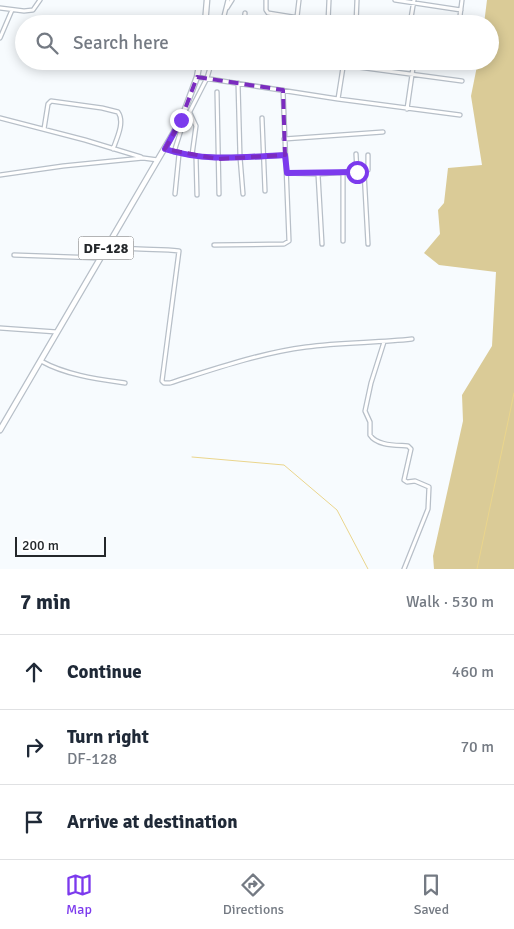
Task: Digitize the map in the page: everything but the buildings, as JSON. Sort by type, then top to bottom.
[{"type":"main road","points":[[206,15],[207,0]]},
{"type":"main road","name":"DF-128","points":[[0,430],[181,120],[198,70]]},
{"type":"street","points":[[0,8],[33,10],[40,0]]},
{"type":"street","points":[[225,15],[228,0]]},
{"type":"street","points":[[227,8],[232,0]]},
{"type":"street","points":[[266,0],[266,10],[268,13],[282,15]]},
{"type":"street","points":[[297,15],[299,0]]},
{"type":"street","points":[[328,15],[329,0]]},
{"type":"street","points":[[356,15],[357,0]]},
{"type":"street","points":[[395,0],[461,10]]},
{"type":"street","points":[[460,15],[462,0]]},
{"type":"street","points":[[412,15],[414,2]]},
{"type":"street","points":[[0,38],[12,10]]},
{"type":"street","points":[[174,152],[182,127],[209,70]]},
{"type":"street","points":[[338,99],[343,70]]},
{"type":"street","points":[[384,70],[462,81]]},
{"type":"street","points":[[407,109],[413,70]]},
{"type":"street","points":[[197,77],[460,116]]},
{"type":"street","points":[[238,83],[243,194]]},
{"type":"street","points":[[214,245],[232,246],[287,243],[289,241],[283,90]]},
{"type":"street","points":[[216,92],[219,194]]},
{"type":"street","points":[[44,129],[48,104],[51,101],[118,112],[121,117],[118,134],[112,149]]},
{"type":"street","points":[[190,113],[196,126],[194,156],[197,195]]},
{"type":"street","points":[[0,118],[135,154],[143,158]]},
{"type":"street","points":[[262,118],[265,191]]},
{"type":"street","points":[[284,139],[383,132]]},
{"type":"street","points":[[165,149],[180,154],[218,159],[285,155]]},
{"type":"street","points":[[175,194],[180,154]]},
{"type":"street","points":[[356,154],[357,172]]},
{"type":"street","points":[[287,173],[318,174],[364,171],[368,170],[368,155]]},
{"type":"street","points":[[0,175],[143,158],[158,160]]},
{"type":"street","points":[[364,171],[368,244]]},
{"type":"street","points":[[342,173],[343,241]]},
{"type":"street","points":[[318,174],[322,244]]},
{"type":"street","points":[[109,244],[130,248],[179,251],[162,381],[164,383],[170,383],[213,369],[307,346],[412,339]]},
{"type":"street","points":[[14,255],[101,258]]},
{"type":"street","points":[[0,328],[58,332]]},
{"type":"street","points":[[384,342],[371,383],[365,411],[370,422],[370,435],[374,440],[382,443],[408,446],[411,449],[404,480],[428,487],[428,508],[404,569]]},
{"type":"street","points":[[41,361],[52,367],[95,379],[125,383]]},
{"type":"highlighted area","points":[[197,77],[283,90],[285,155],[218,159],[165,149],[181,120]]},
{"type":"shaded area","points":[[487,0],[514,0],[514,569],[434,569],[433,556],[463,421],[462,395],[492,346],[496,272],[439,265],[424,253],[440,234],[438,210],[444,203],[448,168],[482,165],[471,96],[476,70],[499,70],[499,15],[485,15]]},
{"type":"waterway","points":[[477,569],[514,393]]},
{"type":"waterway","points":[[192,457],[284,465],[337,510],[368,569]]},
{"type":"route","points":[[181,120],[165,149],[180,154],[218,159],[285,155],[287,173],[357,172]]}]
